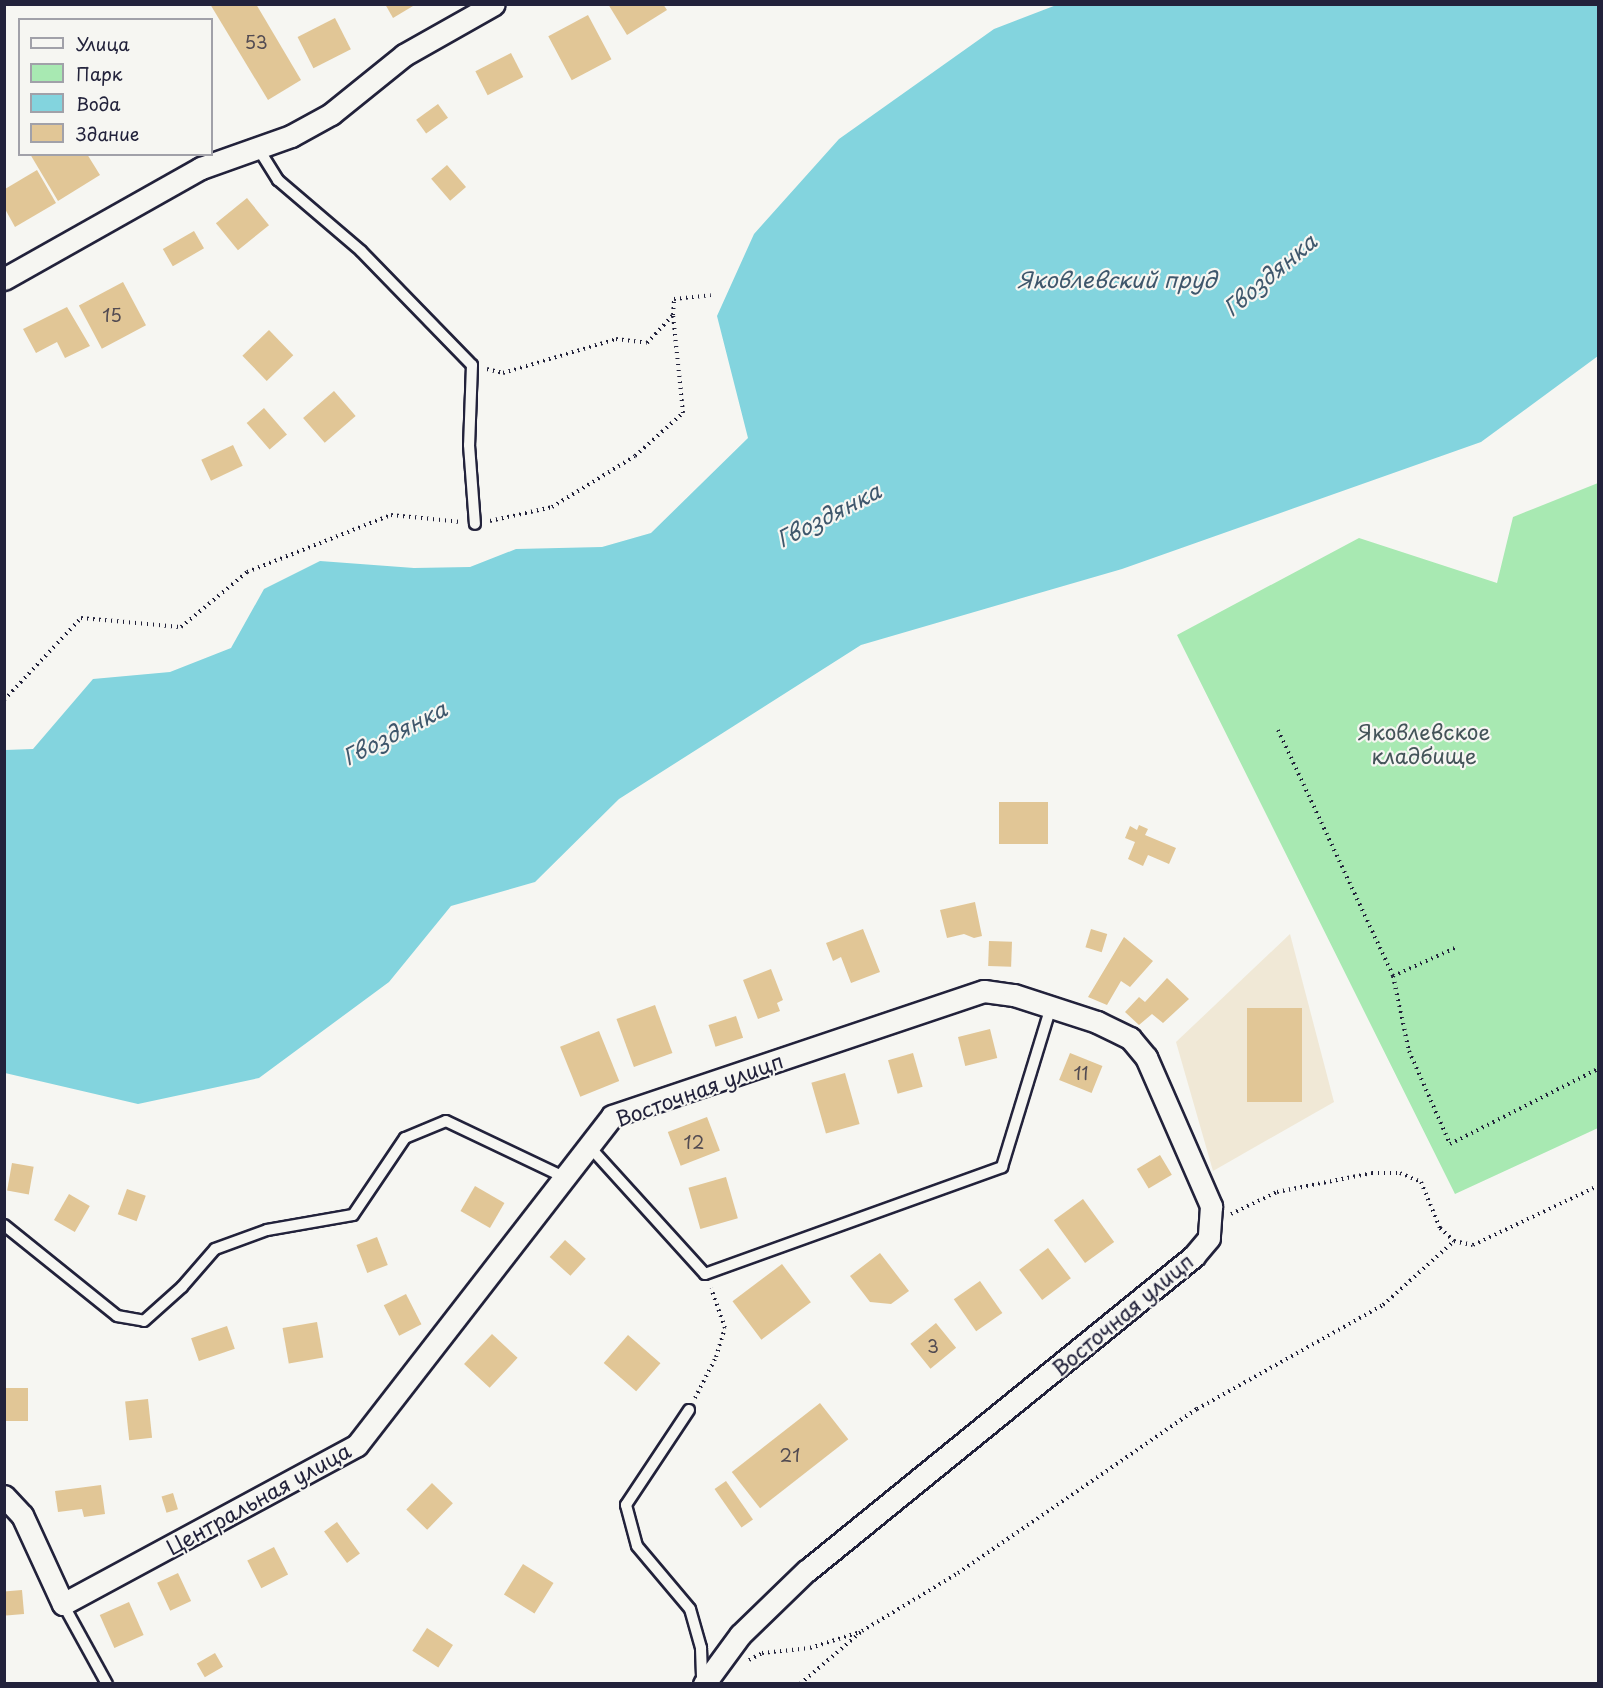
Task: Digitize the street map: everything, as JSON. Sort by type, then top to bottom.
[{"type":"street","points":[[4,279],[201,168],[291,136],[331,114],[404,55],[494,4]]},
{"type":"street","name":"Восточная улицп","points":[[588,1145],[612,1116],[984,991],[1014,995],[1130,1038],[1146,1057],[1211,1206],[1213,1222],[1209,1238],[1194,1256],[807,1570],[740,1635],[703,1683]]},
{"type":"street","name":"Центральная улица","points":[[63,1604],[357,1445],[588,1145]]},
{"type":"street","points":[[4,1496],[22,1515],[63,1604]]},
{"type":"lane","points":[[258,148],[278,180],[361,251],[472,365],[469,445],[475,524]]},
{"type":"lane","points":[[588,1145],[705,1274],[1002,1167],[1051,1007]]},
{"type":"lane","points":[[4,1225],[117,1316],[144,1321],[182,1287],[214,1249],[267,1230],[353,1215],[405,1138],[446,1121],[562,1176]]},
{"type":"lane","points":[[689,1410],[626,1505],[637,1546],[690,1609],[700,1648],[703,1683]]},
{"type":"lane","points":[[63,1604],[107,1683]]},
{"type":"path","points":[[4,700],[81,618],[181,627],[247,572],[391,515],[475,524],[552,507],[635,456],[682,412],[673,315],[674,299],[711,295]]},
{"type":"path","points":[[472,365],[503,373],[616,339],[646,343],[673,315]]},
{"type":"path","points":[[1278,730],[1393,976],[1408,1051],[1450,1144],[1599,1069]]},
{"type":"path","points":[[1393,976],[1455,948]]},
{"type":"path","points":[[1213,1222],[1277,1192],[1372,1173],[1400,1173],[1421,1182],[1440,1228],[1454,1240],[1473,1245],[1599,1186]]},
{"type":"path","points":[[800,1683],[862,1631],[958,1573],[1197,1409],[1383,1305],[1454,1240]]},
{"type":"path","points":[[689,1410],[716,1357],[724,1328],[705,1274]]},
{"type":"path","points":[[743,1663],[762,1653],[810,1648],[862,1631]]},
{"type":"shaded area","points":[[1290,934],[1334,1102],[1213,1171],[1176,1042]]},
{"type":"green space","name":"Яковлевское кладбище","points":[[1598,483],[1598,1128],[1455,1194],[1177,635],[1359,538],[1497,583],[1513,517]]},
{"type":"water","name":"Яковлевский пруд","points":[[1059,4],[1598,5],[1598,356],[1481,442],[1122,569],[861,645],[619,799],[535,882],[451,906],[389,982],[259,1078],[138,1104],[5,1073],[5,750],[33,749],[93,679],[170,672],[231,648],[264,589],[320,561],[414,568],[470,567],[516,549],[602,547],[651,533],[748,438],[717,316],[754,234],[839,139],[994,29]]},
{"type":"building","points":[[210,4],[256,4],[301,80],[268,100]]},
{"type":"building","points":[[385,4],[412,4],[413,6],[393,18]]},
{"type":"building","points":[[608,4],[663,4],[667,10],[627,35]]},
{"type":"building","points":[[588,15],[611,59],[572,80],[548,36]]},
{"type":"building","points":[[335,18],[351,49],[313,68],[298,37]]},
{"type":"building","points":[[511,53],[523,77],[488,95],[475,71]]},
{"type":"building","points":[[438,104],[448,118],[426,134],[416,120]]},
{"type":"building","points":[[31,156],[88,156],[100,175],[58,201]]},
{"type":"building","points":[[447,165],[466,187],[450,201],[431,179]]},
{"type":"building","points":[[37,170],[56,203],[15,227],[5,209],[5,189]]},
{"type":"building","points":[[247,198],[269,225],[238,250],[216,223]]},
{"type":"building","points":[[194,231],[204,248],[173,266],[163,249]]},
{"type":"building","points":[[123,282],[146,325],[102,349],[79,305]]},
{"type":"building","points":[[67,307],[90,346],[65,358],[57,342],[36,353],[23,329]]},
{"type":"building","points":[[269,330],[293,355],[267,381],[242,356]]},
{"type":"building","points":[[334,391],[356,416],[325,443],[303,418]]},
{"type":"building","points":[[264,408],[287,434],[270,450],[247,423]]},
{"type":"building","points":[[233,445],[243,466],[211,481],[201,460]]},
{"type":"building","points":[[999,802],[1048,802],[1048,844],[999,844]]},
{"type":"building","points":[[1139,825],[1148,829],[1145,835],[1176,848],[1169,864],[1148,855],[1143,866],[1128,859],[1135,842],[1125,838],[1130,826],[1137,830]]},
{"type":"building","points":[[975,902],[982,936],[974,938],[964,934],[947,938],[940,910]]},
{"type":"building","points":[[863,929],[880,972],[851,983],[841,957],[833,961],[826,943]]},
{"type":"building","points":[[1091,929],[1107,934],[1102,952],[1085,947]]},
{"type":"building","points":[[1124,937],[1153,961],[1130,987],[1121,981],[1107,1005],[1088,997]]},
{"type":"building","points":[[989,941],[1012,942],[1011,967],[988,966]]},
{"type":"building","points":[[771,969],[783,1000],[777,1003],[780,1011],[758,1019],[743,980]]},
{"type":"building","points":[[1167,978],[1189,999],[1163,1023],[1152,1014],[1139,1025],[1125,1012],[1139,997],[1145,1002]]},
{"type":"building","points":[[655,1005],[672,1053],[634,1067],[616,1019]]},
{"type":"building","points":[[1247,1008],[1302,1008],[1302,1102],[1247,1102]]},
{"type":"building","points":[[736,1016],[743,1038],[716,1047],[708,1025]]},
{"type":"building","points":[[990,1029],[997,1058],[965,1066],[958,1037]]},
{"type":"building","points":[[599,1031],[619,1081],[580,1097],[560,1047]]},
{"type":"building","points":[[913,1053],[923,1087],[898,1094],[888,1060]]},
{"type":"building","points":[[1070,1053],[1102,1066],[1092,1093],[1059,1080]]},
{"type":"building","points":[[845,1073],[860,1124],[826,1134],[811,1083]]},
{"type":"building","points":[[707,1117],[720,1151],[681,1166],[668,1132]]},
{"type":"building","points":[[1160,1155],[1172,1175],[1149,1189],[1137,1169]]},
{"type":"building","points":[[12,1163],[34,1167],[29,1194],[7,1191]]},
{"type":"building","points":[[726,1177],[738,1218],[700,1229],[689,1188]]},
{"type":"building","points":[[475,1186],[504,1203],[490,1228],[460,1211]]},
{"type":"building","points":[[127,1189],[146,1196],[137,1221],[118,1214]]},
{"type":"building","points":[[69,1194],[90,1206],[75,1232],[54,1220]]},
{"type":"building","points":[[1083,1199],[1114,1242],[1085,1263],[1054,1220]]},
{"type":"building","points":[[377,1237],[388,1265],[367,1273],[356,1245]]},
{"type":"building","points":[[565,1240],[586,1259],[570,1276],[550,1257]]},
{"type":"building","points":[[1048,1248],[1071,1278],[1042,1300],[1019,1270]]},
{"type":"building","points":[[880,1253],[909,1291],[891,1304],[870,1302],[850,1276]]},
{"type":"building","points":[[782,1264],[811,1302],[761,1340],[732,1301]]},
{"type":"building","points":[[980,1281],[1002,1313],[976,1331],[954,1299]]},
{"type":"building","points":[[406,1294],[421,1324],[399,1336],[384,1305]]},
{"type":"building","points":[[317,1322],[323,1357],[289,1364],[283,1328]]},
{"type":"building","points":[[936,1323],[956,1348],[930,1369],[910,1344]]},
{"type":"building","points":[[227,1326],[235,1349],[199,1361],[191,1338]]},
{"type":"building","points":[[492,1334],[518,1358],[490,1388],[464,1364]]},
{"type":"building","points":[[628,1335],[660,1363],[636,1391],[604,1363]]},
{"type":"building","points":[[4,1388],[28,1388],[28,1421],[4,1421]]},
{"type":"building","points":[[148,1399],[152,1438],[129,1440],[125,1401]]},
{"type":"building","points":[[820,1403],[848,1439],[760,1508],[732,1472]]},
{"type":"building","points":[[726,1481],[753,1520],[741,1528],[715,1489]]},
{"type":"building","points":[[432,1483],[453,1503],[427,1530],[406,1510]]},
{"type":"building","points":[[101,1485],[105,1514],[84,1517],[82,1509],[58,1512],[55,1491]]},
{"type":"building","points":[[173,1493],[178,1509],[166,1513],[162,1497]]},
{"type":"building","points":[[337,1522],[360,1554],[347,1563],[324,1531]]},
{"type":"building","points":[[274,1547],[288,1575],[261,1588],[247,1561]]},
{"type":"building","points":[[523,1564],[554,1583],[534,1614],[504,1595]]},
{"type":"building","points":[[178,1573],[191,1601],[170,1611],[157,1583]]},
{"type":"building","points":[[22,1590],[24,1614],[6,1615],[4,1592]]},
{"type":"building","points":[[129,1602],[144,1635],[114,1648],[100,1615]]},
{"type":"building","points":[[427,1628],[453,1645],[438,1668],[412,1651]]},
{"type":"building","points":[[215,1653],[223,1667],[205,1677],[197,1664]]},
{"type":"water label","name":"Гвоздянка","points":[[1269,274]]},
{"type":"water label","name":"Гвоздянка","points":[[828,514]]},
{"type":"water label","name":"Гвоздянка","points":[[394,732]]}]
